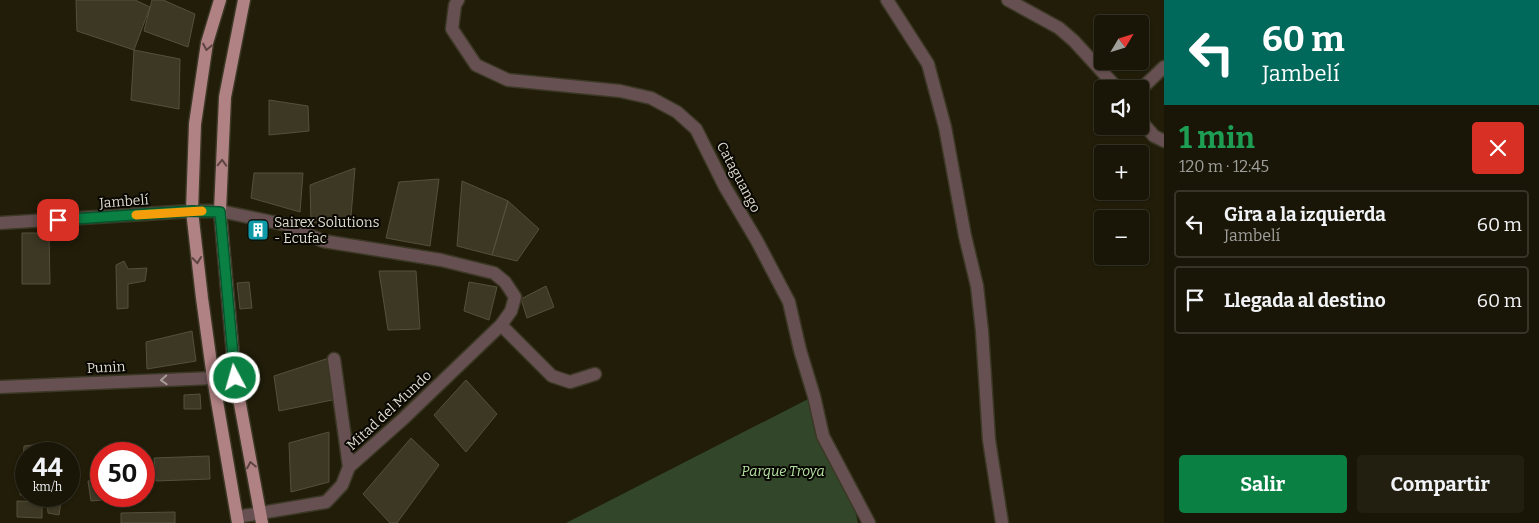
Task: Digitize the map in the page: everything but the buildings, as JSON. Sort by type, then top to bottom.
[{"type":"main road","points":[[220,0],[207,44],[195,124],[192,211],[213,378],[238,520]]},
{"type":"main road","points":[[244,0],[225,97],[220,212],[235,378],[261,518]]},
{"type":"street","name":"Cataguango","points":[[458,0],[455,5],[452,29],[476,65],[508,80],[620,91],[651,98],[677,112],[696,129],[725,187],[757,241],[789,302],[823,436],[869,523]]},
{"type":"street","points":[[887,0],[928,64],[945,127],[965,236],[977,286],[990,440],[1002,523]]},
{"type":"street","points":[[1008,0],[1059,28],[1074,41],[1110,80]]},
{"type":"street","points":[[1149,81],[1164,67]]},
{"type":"street","points":[[1149,130],[1154,136],[1164,141]]},
{"type":"street","name":"Jambelí","points":[[0,224],[192,211],[220,212],[287,225],[324,241]]},
{"type":"street","name":"Mitad del Mundo","points":[[238,520],[261,518],[326,502],[342,486],[349,467],[404,419],[501,325],[511,311],[515,297],[505,282],[494,273],[441,260],[324,241]]},
{"type":"street","points":[[501,325],[552,376],[570,382],[596,374]]},
{"type":"street","points":[[334,359],[349,467]]},
{"type":"street","name":"Punin","points":[[0,387],[213,378]]},
{"type":"green space","name":"Parque Troya","points":[[814,396],[823,436],[850,487],[858,523],[566,523]]},
{"type":"slow traffic","points":[[136,215],[202,211]]},
{"type":"place","name":"Sairex Solutions - Ecufac","points":[[258,230]]},
{"type":"route","points":[[58,220],[192,211],[220,212],[235,378]]}]
